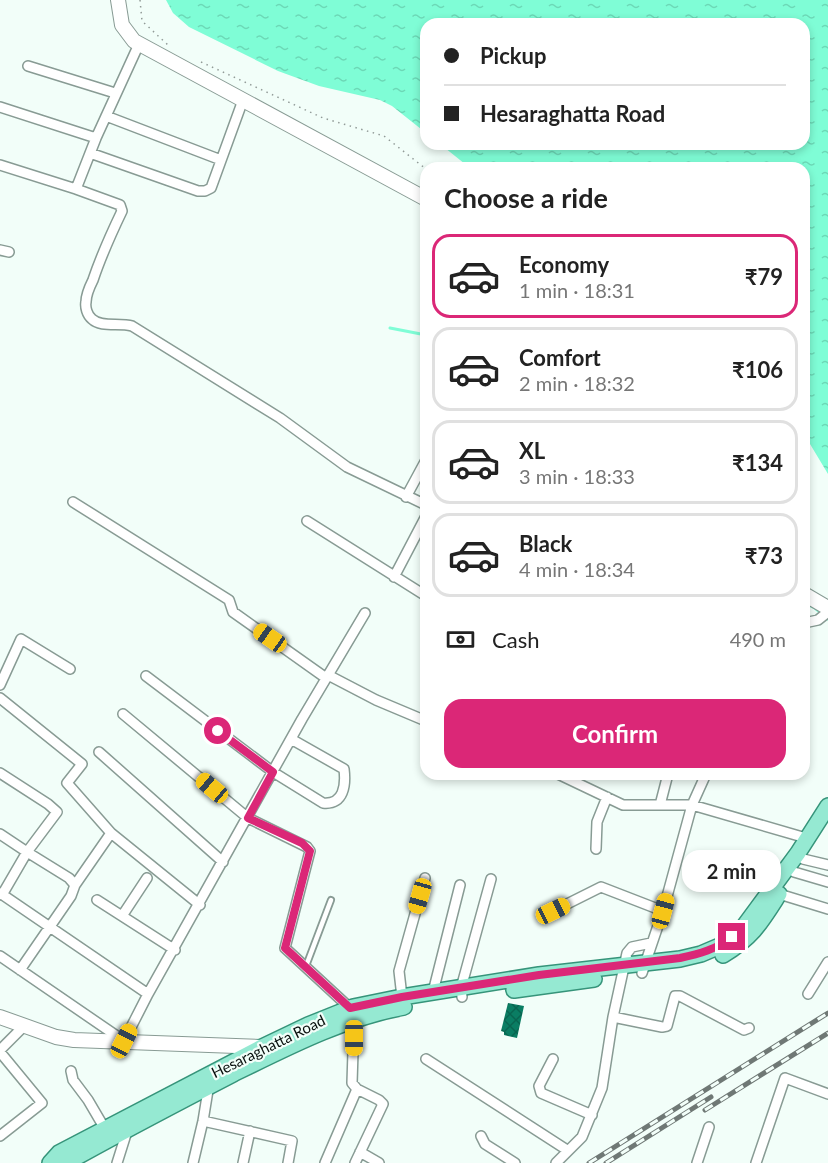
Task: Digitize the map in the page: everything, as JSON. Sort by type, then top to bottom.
[{"type":"main road","points":[[352,1014],[393,1009],[461,992],[623,969],[698,964],[718,958],[743,943],[762,922],[828,806]]},
{"type":"main road","points":[[643,967],[701,954],[722,945],[742,929],[828,822]]},
{"type":"main road","points":[[58,1163],[209,1080],[265,1052],[352,1014],[402,997],[433,992],[461,992]]},
{"type":"main road","points":[[58,1163],[59,1153],[105,1129],[130,1122]]},
{"type":"street","points":[[118,0],[122,25],[134,41],[420,196]]},
{"type":"street","points":[[76,189],[115,93],[139,44]]},
{"type":"street","points":[[28,66],[115,93]]},
{"type":"street","points":[[90,153],[198,191],[205,191],[211,188],[243,100]]},
{"type":"street","points":[[0,107],[96,138]]},
{"type":"street","points":[[106,116],[221,160]]},
{"type":"street","points":[[0,165],[120,205],[122,212],[103,250],[88,292],[87,311],[92,320],[132,326],[280,418],[347,467],[420,503]]},
{"type":"street","points":[[406,497],[420,471]]},
{"type":"street","points":[[73,502],[229,600],[233,612],[327,676],[420,718]]},
{"type":"street","points":[[307,521],[420,592]]},
{"type":"street","points":[[394,577],[420,527]]},
{"type":"street","points":[[810,599],[825,613],[810,620]]},
{"type":"street","points":[[124,1041],[291,739],[365,613]]},
{"type":"street","points":[[0,685],[21,639],[70,669]]},
{"type":"street","points":[[146,676],[273,772],[323,803],[336,801],[343,794],[344,769],[291,739]]},
{"type":"street","points":[[0,698],[82,764],[67,783],[111,833],[200,905]]},
{"type":"street","points":[[123,714],[248,818],[302,843],[310,851],[285,948],[306,966],[352,1014],[352,1083],[357,1089],[383,1104],[355,1163]]},
{"type":"street","points":[[99,752],[223,862]]},
{"type":"street","points":[[0,773],[57,812],[27,852],[1,894],[148,994]]},
{"type":"street","points":[[571,780],[623,805],[692,805],[828,865]]},
{"type":"street","points":[[660,805],[666,780]]},
{"type":"street","points":[[643,967],[663,911],[692,805],[703,780]]},
{"type":"street","points":[[596,849],[597,822],[607,797]]},
{"type":"street","points":[[20,970],[111,833]]},
{"type":"street","points":[[0,834],[69,878],[75,885]]},
{"type":"street","points":[[803,853],[828,882]]},
{"type":"street","points":[[122,916],[147,878]]},
{"type":"street","points":[[402,997],[399,971],[425,878]]},
{"type":"street","points":[[461,992],[491,879]]},
{"type":"street","points":[[433,992],[460,885]]},
{"type":"street","points":[[553,911],[601,887],[663,911]]},
{"type":"street","points":[[779,894],[828,909]]},
{"type":"street","points":[[98,900],[175,950]]},
{"type":"street","points":[[556,1163],[582,1137],[602,1088],[613,1017],[627,952],[632,947],[651,943]]},
{"type":"street","points":[[0,956],[124,1041]]},
{"type":"street","points":[[807,994],[828,962]]},
{"type":"street","points":[[613,1017],[662,1027],[667,1026],[675,996],[680,996],[744,1030],[749,1028]]},
{"type":"street","points":[[0,1017],[56,1037],[74,1040],[124,1041],[265,1052]]},
{"type":"street","points":[[0,1136],[42,1103],[0,1051],[24,1026]]},
{"type":"street","points":[[426,1059],[567,1150]]},
{"type":"street","points":[[553,1059],[539,1086],[541,1093],[592,1115]]},
{"type":"street","points":[[71,1071],[73,1080],[105,1129]]},
{"type":"street","points":[[756,1163],[785,1078],[828,1095]]},
{"type":"street","points":[[193,1163],[209,1080]]},
{"type":"street","points":[[325,1163],[357,1089]]},
{"type":"street","points":[[203,1120],[292,1141],[288,1163]]},
{"type":"street","points":[[117,1163],[130,1122]]},
{"type":"street","points":[[697,1163],[709,1127]]},
{"type":"street","points":[[243,1163],[250,1131]]},
{"type":"street","points":[[481,1136],[485,1144],[515,1163]]},
{"type":"street","points":[[360,1152],[379,1163]]},
{"type":"lane","points":[[306,966],[331,900]]},
{"type":"path","points":[[140,0],[142,21],[171,48]]},
{"type":"path","points":[[199,62],[323,118],[384,136],[420,164]]},
{"type":"water","points":[[166,0],[828,0],[828,474],[810,444],[810,162],[462,162],[448,150],[810,150],[810,18],[420,18],[420,128],[392,106],[380,100],[319,86],[278,71],[189,27],[173,13]]},
{"type":"building","points":[[508,1003],[524,1006],[517,1038],[504,1035],[501,1031]]},
{"type":"waterway","points":[[390,328],[420,334]]},
{"type":"waterway","points":[[810,606],[828,619]]},
{"type":"railway","points":[[589,1163],[828,1013]]},
{"type":"railway","points":[[705,1110],[828,1033]]},
{"type":"railway","points":[[606,1163],[711,1097]]},
{"type":"route","points":[[218,731],[273,772],[248,818],[302,843],[310,851],[285,948],[350,1008],[402,997],[539,975],[680,958],[701,954],[722,945],[732,937]]}]
